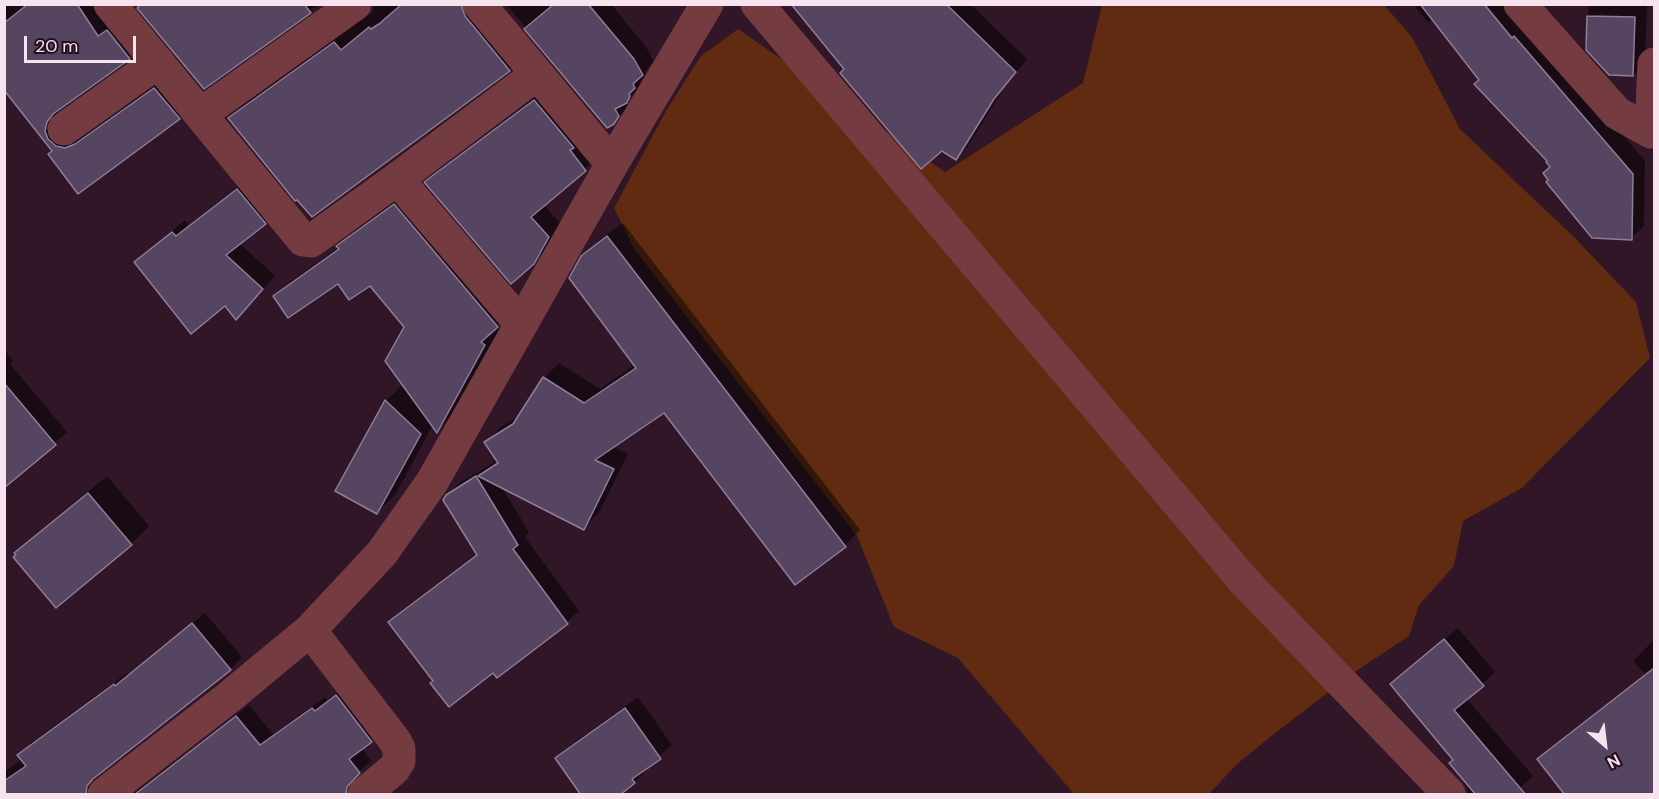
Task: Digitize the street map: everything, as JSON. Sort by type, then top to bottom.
[{"type":"street","points":[[110,4],[303,240],[311,241],[537,74]]},
{"type":"street","points":[[201,114],[355,4]]},
{"type":"street","points":[[480,4],[612,164]]},
{"type":"street","points":[[104,795],[228,698],[310,630],[382,553],[432,482],[520,323],[707,4]]},
{"type":"street","points":[[757,4],[1244,580],[1449,795]]},
{"type":"street","points":[[1520,4],[1617,112],[1653,132],[1654,64]]},
{"type":"street","points":[[64,129],[158,62]]},
{"type":"street","points":[[397,179],[520,323]]},
{"type":"street","points":[[310,630],[399,749],[399,761],[364,795]]},
{"type":"shaded area","points":[[1102,5],[1384,5],[1412,37],[1460,129],[1575,238],[1636,302],[1650,358],[1522,488],[1463,521],[1454,566],[1419,605],[1409,636],[1356,671],[1274,734],[1237,764],[1209,794],[1074,794],[958,658],[894,627],[857,536],[635,250],[614,208],[667,109],[701,56],[738,29],[945,172],[1083,83]]},
{"type":"building","points":[[28,4],[77,4],[98,36],[107,30],[130,59],[53,114],[47,122],[45,131],[48,139],[56,146],[65,148],[75,144],[154,88],[180,119],[78,194],[48,154],[52,151],[4,90],[4,23]]},
{"type":"building","points":[[142,4],[304,4],[311,13],[204,89],[137,8]]},
{"type":"building","points":[[402,4],[461,4],[465,16],[510,71],[312,217],[297,200],[295,201],[228,118],[334,42],[341,50],[369,27],[371,29],[379,24]]},
{"type":"building","points":[[554,4],[588,4],[634,59],[643,75],[633,84],[635,88],[629,94],[627,103],[615,109],[619,116],[614,124],[607,128],[524,29]]},
{"type":"building","points":[[791,4],[946,4],[1016,72],[994,99],[956,160],[942,151],[921,169],[840,73],[844,69]]},
{"type":"building","points":[[1420,4],[1484,4],[1512,38],[1514,36],[1633,174],[1632,240],[1592,238],[1546,182],[1548,180],[1543,173],[1550,167],[1547,161],[1474,84],[1479,80]]},
{"type":"building","points":[[1587,16],[1635,17],[1633,76],[1609,75],[1586,50]]},
{"type":"building","points":[[534,100],[574,148],[570,150],[586,171],[531,217],[549,237],[534,264],[511,284],[424,182]]},
{"type":"building","points":[[237,189],[266,224],[226,255],[263,289],[236,320],[225,306],[191,334],[134,262],[172,232],[176,236]]},
{"type":"building","points":[[394,204],[498,327],[481,342],[485,345],[437,433],[385,361],[404,327],[370,286],[349,300],[338,284],[288,318],[273,296],[339,249],[336,246]]},
{"type":"building","points":[[607,236],[846,547],[795,585],[664,413],[595,460],[614,469],[584,530],[478,476],[498,463],[484,442],[513,424],[543,377],[584,403],[636,368],[569,278],[581,256]]},
{"type":"building","points":[[4,383],[56,445],[4,488]]},
{"type":"building","points":[[385,400],[421,434],[377,514],[335,491]]},
{"type":"building","points":[[476,476],[518,545],[513,549],[568,624],[497,678],[493,673],[449,707],[430,683],[433,681],[388,622],[477,555],[443,500],[446,495]]},
{"type":"building","points":[[88,493],[132,545],[56,608],[13,557],[16,555],[14,553]]},
{"type":"building","points":[[192,623],[231,670],[93,779],[87,786],[86,795],[4,795],[4,781],[26,766],[17,755],[114,684],[115,686]]},
{"type":"building","points":[[1444,639],[1484,686],[1454,710],[1526,795],[1476,795],[1449,763],[1453,760],[1390,684]]},
{"type":"building","points":[[1654,668],[1654,795],[1565,795],[1537,759]]},
{"type":"building","points":[[336,695],[372,742],[349,759],[360,773],[347,787],[346,795],[134,795],[236,716],[260,745],[312,708],[315,711]]},
{"type":"building","points":[[625,708],[661,759],[632,779],[635,783],[620,795],[581,795],[555,758]]}]
